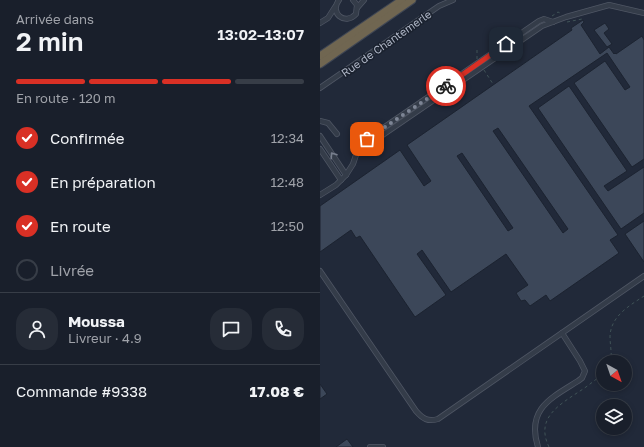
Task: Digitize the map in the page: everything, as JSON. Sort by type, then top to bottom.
[{"type":"highway","points":[[320,56],[402,0]]},
{"type":"highway","points":[[320,64],[412,0]]},
{"type":"street","points":[[320,23],[328,18],[339,0]]},
{"type":"street","points":[[353,0],[357,8]]},
{"type":"street","points":[[328,18],[352,18],[356,14],[357,8],[364,0]]},
{"type":"street","name":"Rue de Chantemerle","points":[[320,88],[439,6],[453,0]]},
{"type":"street","points":[[336,5],[336,12],[343,18]]},
{"type":"street","points":[[320,196],[341,180],[351,169],[359,148],[368,145],[542,26],[609,5],[644,12]]},
{"type":"street","points":[[320,121],[328,122],[337,134]]},
{"type":"street","points":[[320,136],[346,175]]},
{"type":"street","points":[[320,149],[341,180]]},
{"type":"street","points":[[320,271],[416,411],[424,420],[433,420],[438,418],[644,276]]},
{"type":"street","points":[[538,447],[535,434],[535,423],[542,407],[548,400],[582,378],[585,371],[562,333]]},
{"type":"street","points":[[370,447],[383,447]]},
{"type":"path","points":[[611,355],[610,336],[614,321],[621,313],[644,296]]},
{"type":"path","points":[[549,447],[545,439],[544,428],[551,412],[596,379]]},
{"type":"building","points":[[583,20],[584,22],[581,25],[600,54],[609,47],[614,54],[616,54],[642,36],[644,40],[644,159],[632,167],[574,83],[605,61],[625,90],[630,87],[607,53],[529,106],[618,235],[610,240],[619,253],[550,301],[546,295],[530,306],[525,300],[521,301],[516,293],[528,285],[506,254],[451,292],[422,250],[417,254],[446,295],[415,317],[360,236],[356,238],[351,230],[320,252],[320,206],[400,150],[424,186],[431,181],[407,145],[572,30],[571,28]],"holes":[[[498,128],[568,229],[563,233],[493,131]],[[462,153],[513,228],[508,231],[457,156]]]},
{"type":"building","points":[[605,23],[609,29],[604,33],[612,44],[607,47],[594,30]]},
{"type":"building","points":[[569,86],[627,171],[604,186],[608,191],[644,167],[644,213],[621,229],[538,108]]},
{"type":"building","points":[[644,221],[644,262],[625,234]]},
{"type":"building","points":[[320,384],[327,394],[320,399]]},
{"type":"building","points":[[347,439],[353,447],[336,447]]},
{"type":"way so far","points":[[367,139],[446,86]]},
{"type":"route","points":[[446,86],[506,44]]}]
